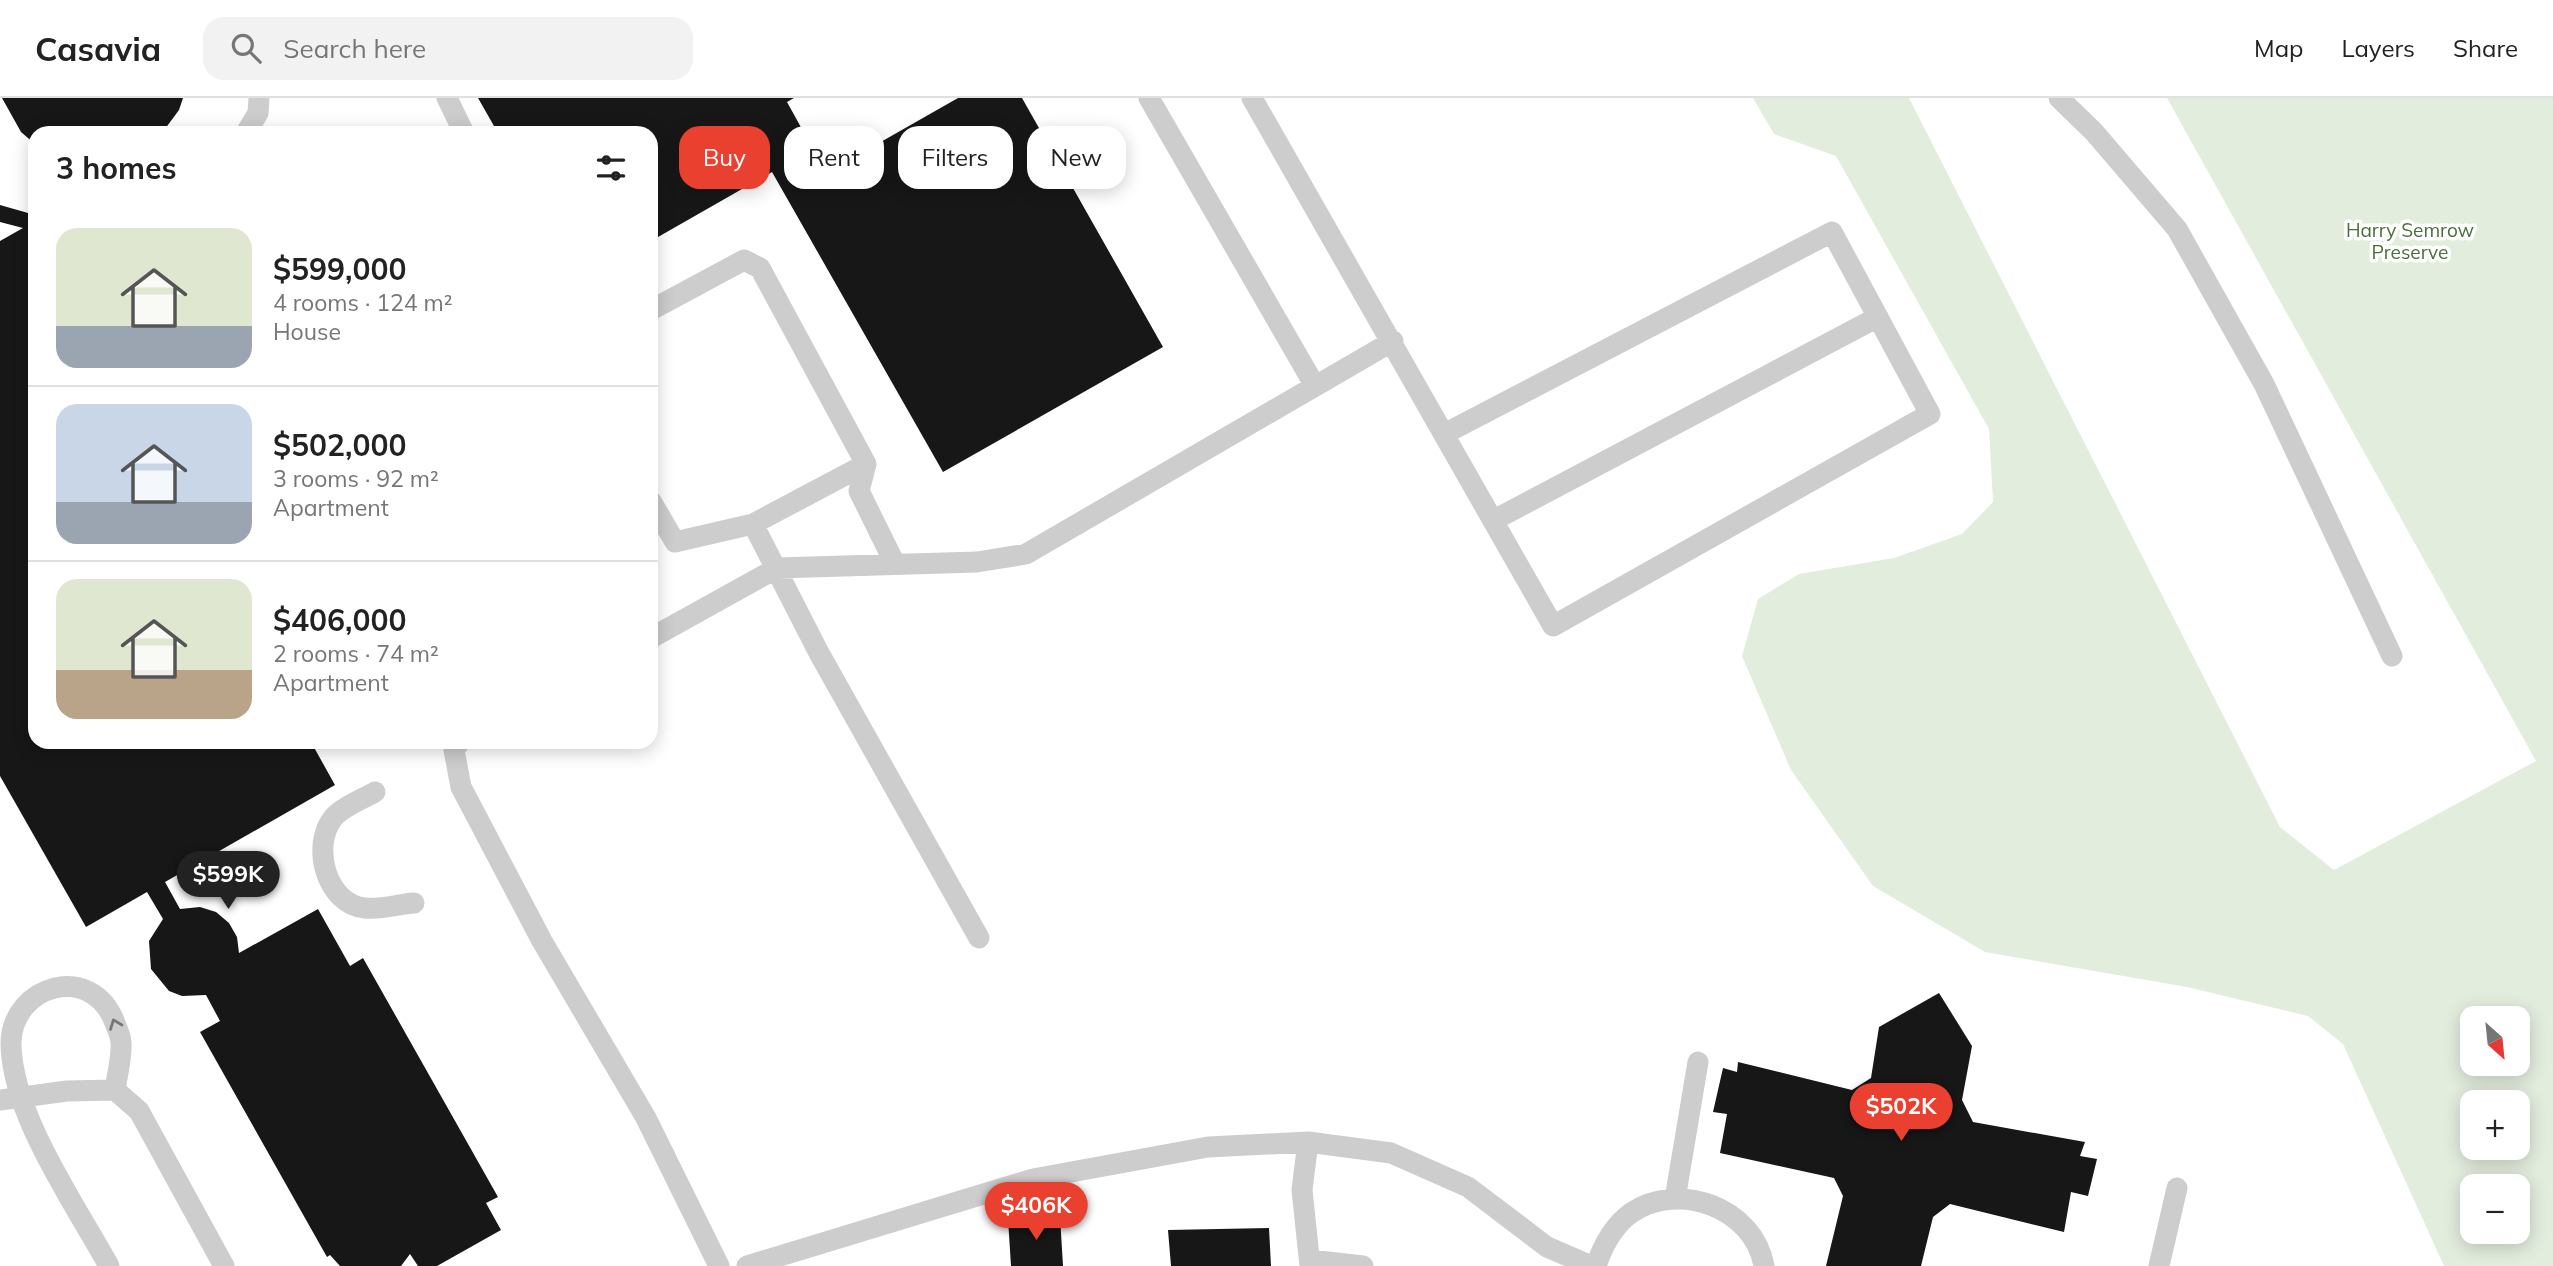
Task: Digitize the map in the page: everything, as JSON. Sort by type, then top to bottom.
[{"type":"lane","points":[[250,126],[258,113],[259,98]]},
{"type":"lane","points":[[447,98],[461,126]]},
{"type":"lane","points":[[1149,98],[1315,386]]},
{"type":"lane","points":[[1252,98],[1446,433],[1553,626],[1930,414],[1832,232],[1446,433]]},
{"type":"lane","points":[[2059,98],[2094,132],[2176,229],[2264,384],[2392,656]]},
{"type":"lane","points":[[658,306],[744,260],[760,268],[866,464],[859,491],[895,564]]},
{"type":"lane","points":[[1494,520],[1878,317]]},
{"type":"lane","points":[[658,634],[777,568],[976,562],[1026,554],[1393,341]]},
{"type":"lane","points":[[658,513],[675,542],[753,524],[866,464]]},
{"type":"lane","points":[[753,524],[819,653],[979,938]]},
{"type":"lane","points":[[455,749],[461,787],[542,941],[646,1118],[719,1266]]},
{"type":"lane","points":[[375,792],[334,816],[321,841],[326,870],[336,894],[364,908],[414,903]]},
{"type":"lane","points":[[109,1266],[33,1128],[10,1097],[11,1043],[17,1018],[34,998],[57,987],[71,984],[94,992],[111,1013],[121,1041],[115,1090]]},
{"type":"lane","points":[[1675,1199],[1699,1062]]},
{"type":"lane","points":[[10,1097],[115,1090],[139,1111],[225,1266]]},
{"type":"lane","points":[[747,1266],[1033,1179],[1208,1147],[1308,1142],[1391,1153],[1468,1188],[1547,1247],[1593,1266],[1609,1237],[1632,1213],[1653,1203],[1675,1199],[1697,1200],[1719,1208],[1738,1220],[1752,1237],[1764,1266]]},
{"type":"lane","points":[[1308,1142],[1302,1189],[1310,1263],[1363,1266]]},
{"type":"lane","points":[[2159,1266],[2177,1188]]},
{"type":"green space","name":"Harry Semrow Preserve","points":[[1753,98],[1909,98],[2280,827],[2334,870],[2536,761],[2167,98],[2553,98],[2553,1266],[2444,1266],[2343,1044],[2308,1016],[2187,987],[1985,952],[1873,886],[1791,770],[1742,656],[1758,599],[1799,574],[1894,558],[1962,534],[1993,502],[1989,429],[1836,156],[1774,134]]},
{"type":"building","points":[[2,98],[183,98],[179,110],[167,126],[28,126],[28,138],[21,132]]},
{"type":"building","points":[[478,98],[794,98],[787,102],[800,126],[784,126],[784,189],[884,189],[884,140],[898,132],[898,189],[1013,189],[1013,126],[909,126],[958,98],[1022,98],[1038,126],[1027,126],[1027,189],[1074,189],[1163,347],[943,472],[772,172],[770,173],[770,126],[679,126],[679,189],[742,189],[658,237],[658,126],[494,126]]},
{"type":"building","points":[[0,205],[28,213],[28,749],[315,749],[335,785],[165,882],[180,909],[200,907],[216,912],[229,923],[237,937],[239,953],[318,909],[350,966],[363,958],[498,1197],[486,1203],[501,1230],[437,1266],[418,1266],[410,1254],[401,1266],[340,1266],[330,1255],[327,1257],[200,1032],[220,1021],[206,995],[182,996],[169,991],[151,969],[149,941],[163,919],[147,892],[86,927],[0,776],[0,241],[23,228],[0,222]]},
{"type":"building","points":[[1939,993],[1972,1046],[1962,1100],[1973,1122],[2085,1142],[2080,1156],[2097,1159],[2088,1196],[2071,1192],[2064,1232],[1950,1204],[1933,1217],[1921,1266],[1826,1266],[1843,1196],[1834,1178],[1720,1153],[1727,1114],[1713,1112],[1723,1068],[1737,1072],[1738,1062],[1852,1090],[1871,1078],[1879,1027]]},
{"type":"building","points":[[1060,1216],[1063,1266],[1011,1266],[1008,1219]]},
{"type":"building","points":[[1269,1228],[1271,1266],[1171,1266],[1168,1230]]}]
